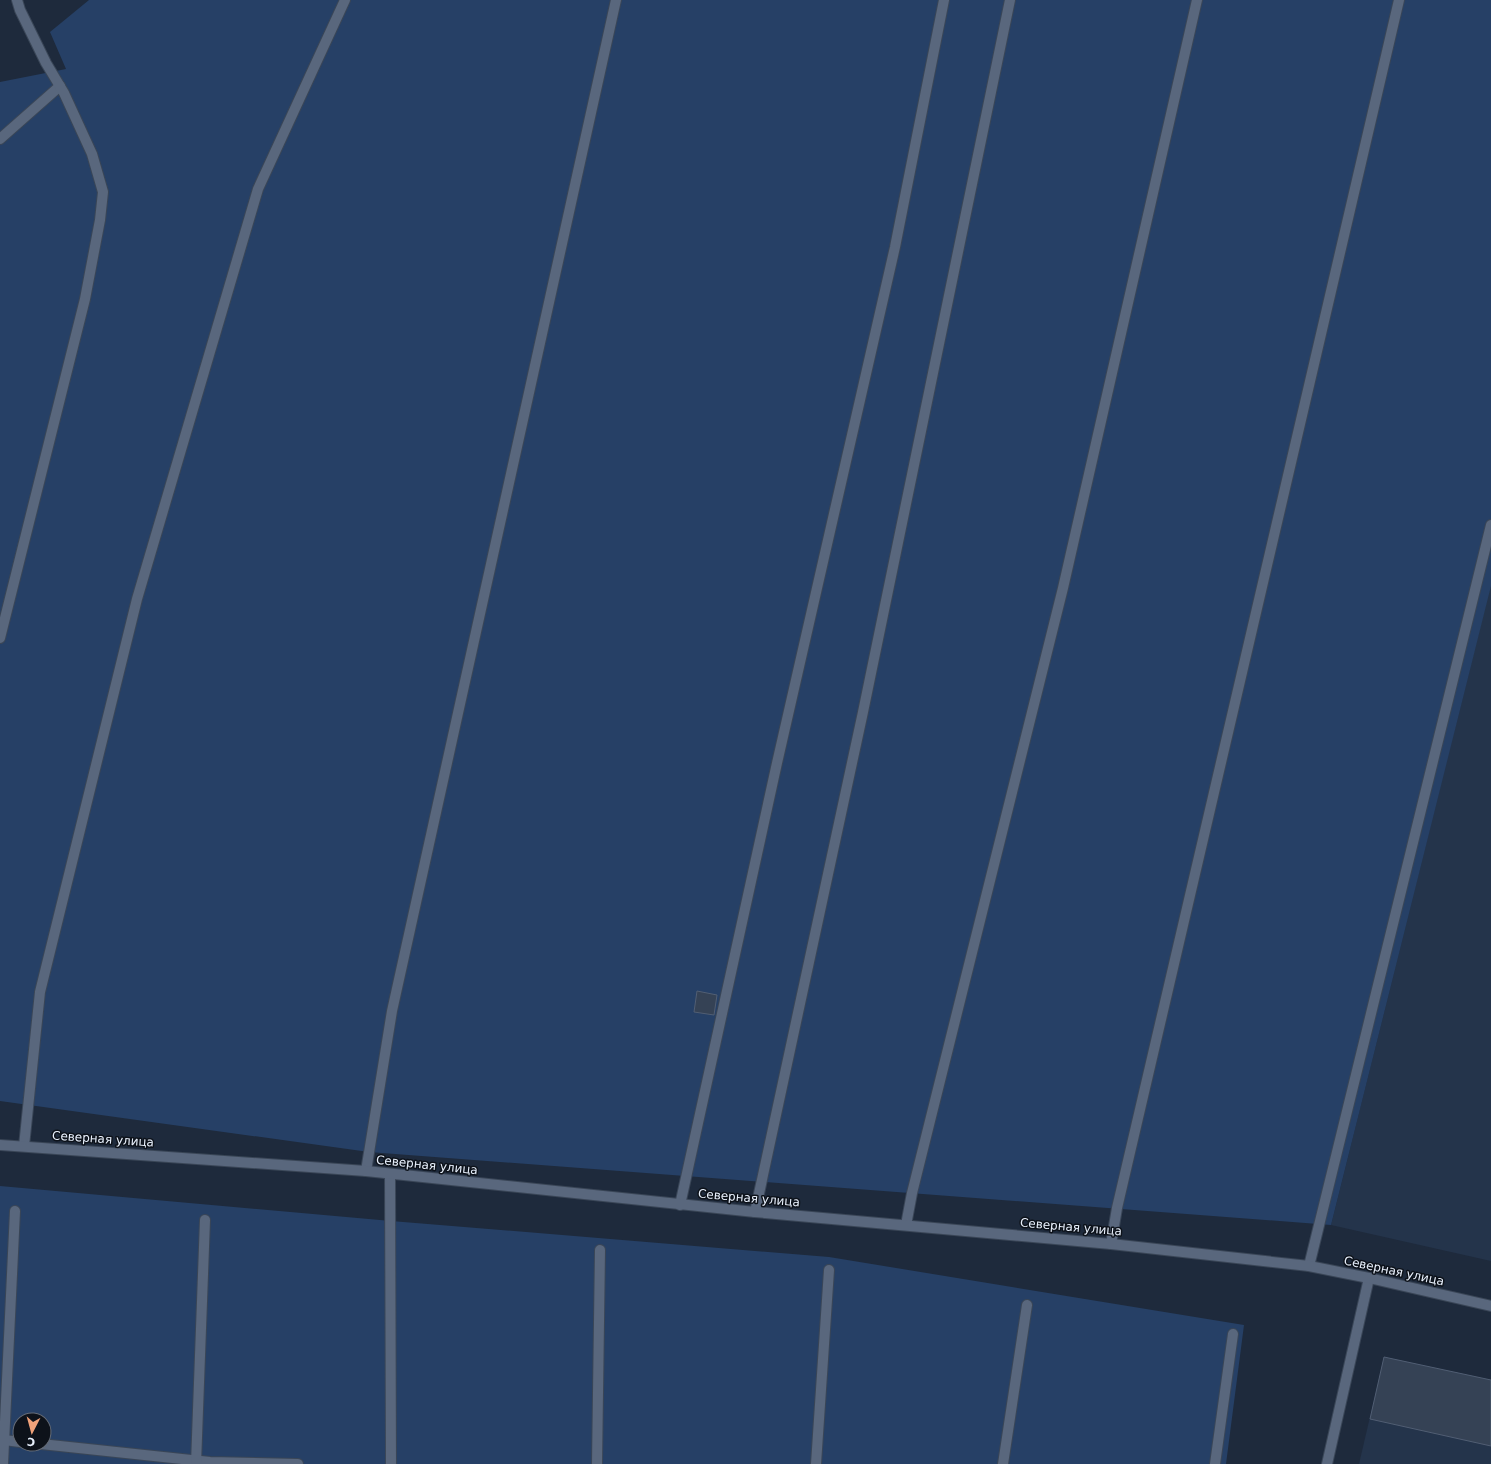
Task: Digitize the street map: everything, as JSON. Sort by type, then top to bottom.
[{"type":"street","points":[[0,638],[85,299],[102,206],[103,192],[92,154],[60,86],[42,57],[20,10],[17,0]]},
{"type":"street","points":[[24,1146],[40,992],[137,599],[258,189],[345,0]]},
{"type":"street","points":[[366,1172],[392,1011],[616,0]]},
{"type":"street","points":[[680,1205],[779,755],[895,247],[944,0]]},
{"type":"street","points":[[755,1212],[861,720],[1010,0]]},
{"type":"street","points":[[906,1225],[912,1193],[1063,588],[1197,0]]},
{"type":"street","points":[[1111,1244],[1117,1208],[1399,0]]},
{"type":"street","points":[[0,139],[60,86]]},
{"type":"street","points":[[1308,1266],[1491,525]]},
{"type":"street","name":"Северная улица","points":[[0,1145],[390,1174],[680,1205],[1111,1244],[1308,1266],[1369,1278],[1491,1306]]},
{"type":"street","points":[[390,1174],[391,1464]]},
{"type":"street","points":[[3,1464],[15,1211]]},
{"type":"street","points":[[196,1462],[205,1220]]},
{"type":"street","points":[[597,1464],[600,1250]]},
{"type":"street","points":[[816,1464],[829,1270]]},
{"type":"street","points":[[1328,1464],[1369,1278]]},
{"type":"street","points":[[1003,1464],[1027,1305]]},
{"type":"street","points":[[1215,1464],[1233,1334]]},
{"type":"street","points":[[4,1440],[12,1441]]},
{"type":"street","points":[[52,1445],[196,1462],[298,1464]]},
{"type":"shaded area","points":[[89,0],[1491,0],[1491,586],[1331,1225],[369,1152],[0,1101],[0,82],[66,69],[50,32]]},
{"type":"shaded area","points":[[1491,584],[1491,1261],[1331,1225]]},
{"type":"shaded area","points":[[0,1186],[391,1221],[829,1257],[1244,1325],[1226,1464],[0,1464]]},
{"type":"shaded area","points":[[1384,1357],[1491,1380],[1491,1464],[1359,1464]]},
{"type":"building","points":[[697,991],[717,995],[714,1015],[694,1012]]},
{"type":"building","points":[[1384,1357],[1491,1380],[1491,1446],[1370,1419]]}]
